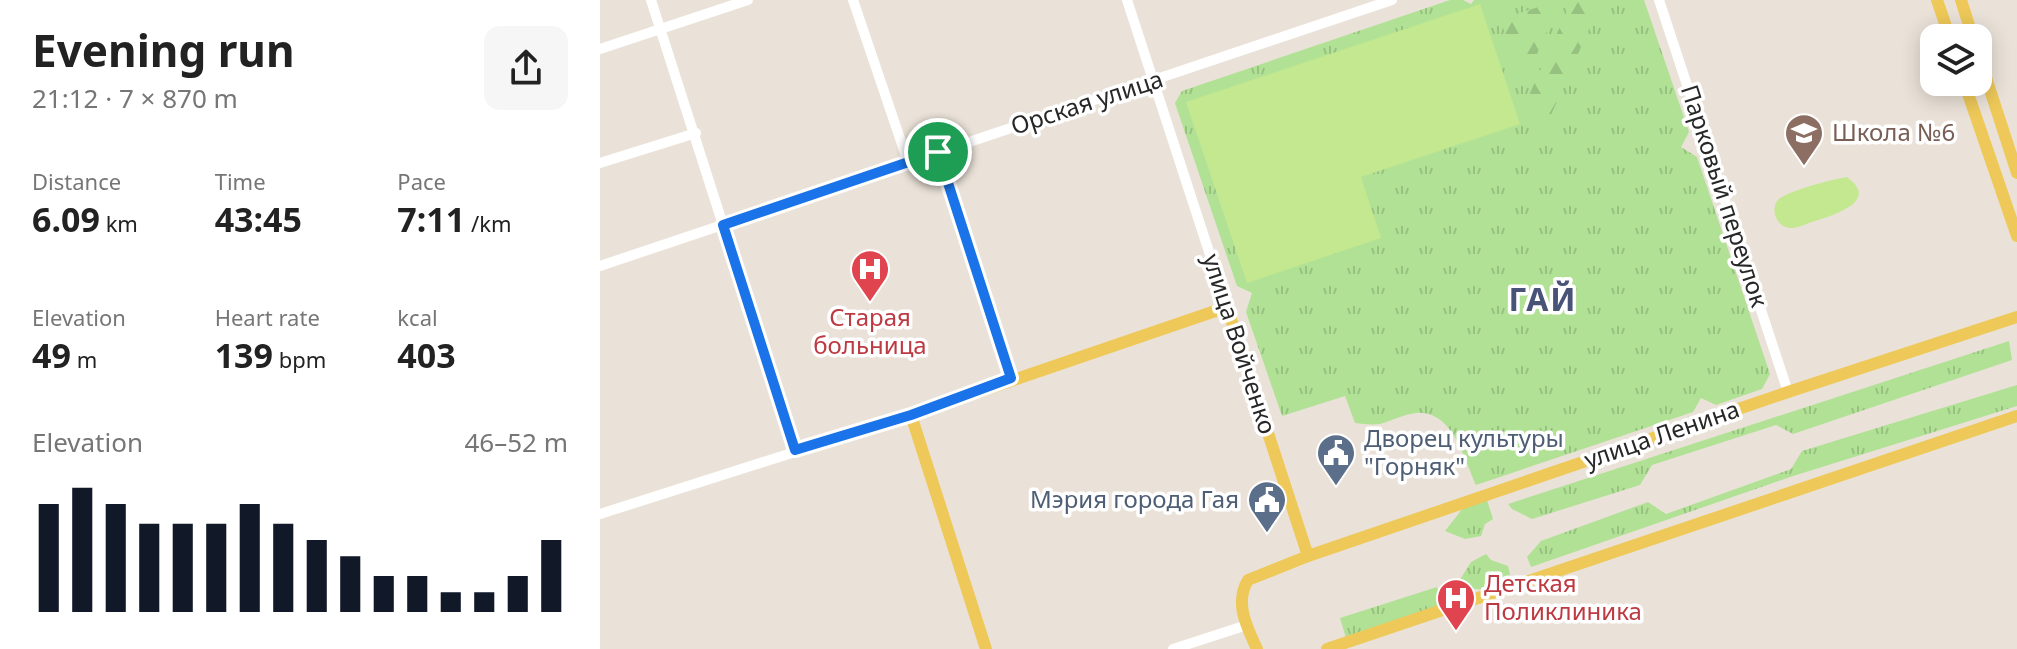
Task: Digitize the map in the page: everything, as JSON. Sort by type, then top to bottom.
[{"type":"main road","points":[[1937,0],[1945,24]]},
{"type":"main road","points":[[1961,0],[1969,24]]},
{"type":"main road","points":[[1969,96],[2017,236]]},
{"type":"main road","points":[[1992,96],[2017,173]]},
{"type":"main road","points":[[986,649],[911,415],[1011,378],[1227,307]]},
{"type":"main road","name":"улица Войченко","points":[[1227,307],[1308,556]]},
{"type":"main road","name":"улица Ленина","points":[[1308,556],[2017,317]]},
{"type":"main road","points":[[1327,649],[2017,416]]},
{"type":"main road","points":[[1257,649],[1240,598],[1248,580],[1308,556]]},
{"type":"street","points":[[651,0],[795,450]]},
{"type":"street","points":[[600,49],[748,0]]},
{"type":"street","points":[[853,0],[908,162]]},
{"type":"street","name":"улица Войченко","points":[[1127,0],[1227,307]]},
{"type":"street","name":"Орская улица","points":[[600,266],[1392,0]]},
{"type":"street","name":"Парковый переулок","points":[[1659,0],[1788,392]]},
{"type":"street","points":[[600,163],[696,133]]},
{"type":"street","points":[[938,152],[1011,378]]},
{"type":"street","points":[[600,514],[911,415]]},
{"type":"street","points":[[1173,649],[1247,625]]},
{"type":"green space","points":[[1450,0],[1463,0],[1471,4],[1474,0],[1644,0],[1689,132],[1681,147],[1697,157],[1770,374],[1762,389],[1716,405],[1701,398],[1693,412],[1476,485],[1455,438],[1439,419],[1429,414],[1411,414],[1380,424],[1355,423],[1345,396],[1282,416],[1246,312],[1252,293],[1237,286],[1175,103],[1182,91]]},
{"type":"green space","points":[[1561,0],[1523,85],[1500,19]]},
{"type":"green space","points":[[1572,0],[1602,0],[1550,117],[1547,122],[1540,123],[1529,115],[1526,102]]},
{"type":"green space","points":[[1480,4],[1520,124],[1361,177],[1381,238],[1247,283],[1186,102]]},
{"type":"green space","points":[[1847,177],[1859,194],[1848,208],[1794,228],[1783,225],[1777,219],[1774,210],[1782,197]]},
{"type":"green space","points":[[2009,341],[2012,360],[1793,434],[1776,425],[1652,465],[1640,485],[1532,519],[1508,504]]},
{"type":"green space","points":[[2017,385],[2017,406],[1790,477],[1531,567],[1527,557],[1541,541],[1648,502],[1666,514],[1791,469],[1802,451]]},
{"type":"green space","points":[[1487,500],[1493,519],[1485,524],[1481,536],[1465,539],[1445,531],[1463,508]]},
{"type":"green space","points":[[1486,554],[1491,560],[1508,566],[1512,583],[1490,591],[1463,587],[1459,581],[1471,562]]},
{"type":"green space","points":[[1437,587],[1442,605],[1346,638],[1340,618]]},
{"type":"place","name":"Школа №6","points":[[1804,167]]},
{"type":"place","name":"Старая больница","points":[[870,303]]},
{"type":"place","name":"Дворец культуры \"Горняк\"","points":[[1336,487]]},
{"type":"place","name":"Мэрия города Гая","points":[[1267,534]]},
{"type":"place","name":"Детская Поликлиника","points":[[1456,632]]},
{"type":"district","name":"ГАЙ","points":[[1543,300]]},
{"type":"route","points":[[938,152],[1011,378],[911,415],[795,450],[723,225],[938,152]]}]
